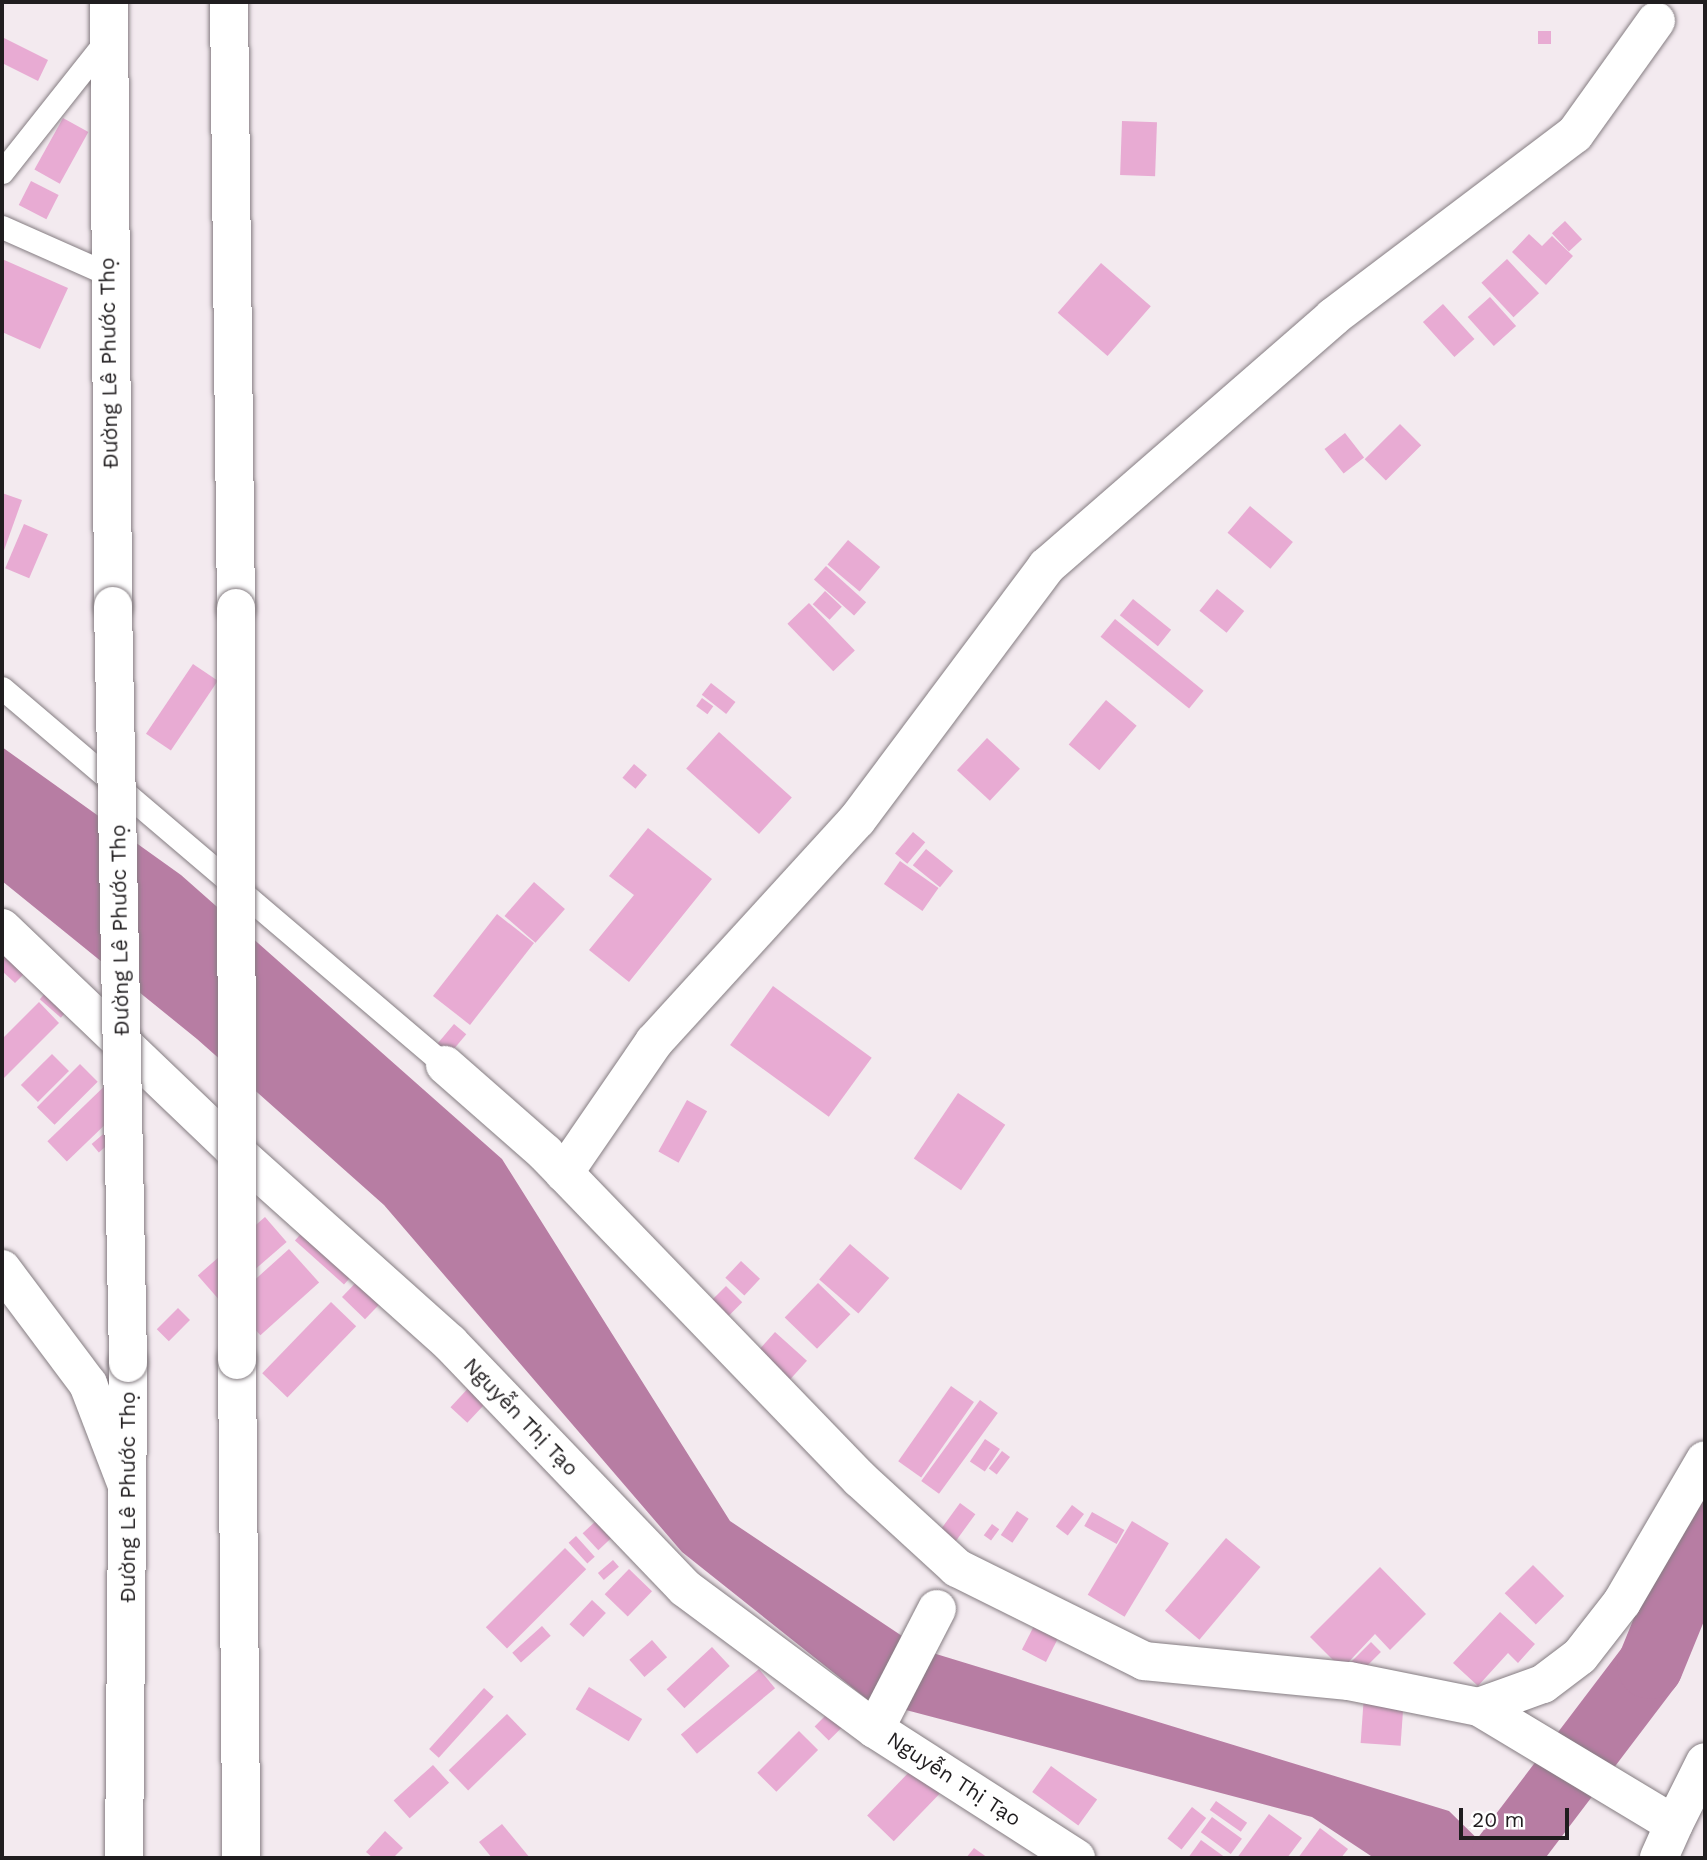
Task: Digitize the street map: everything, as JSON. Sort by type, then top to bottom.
[{"type":"street","points":[[229,2],[236,608],[241,1858]]},
{"type":"street","name":"Đường Lê Phước Thọ","points":[[109,19],[106,272],[128,1363],[124,1858]]},
{"type":"street","points":[[564,1173],[654,1042],[857,820],[1047,566],[1333,317],[1575,134],[1656,21]]},
{"type":"street","name":"Nguyễn Thị Tạo","points":[[2,928],[232,1148],[450,1343],[685,1588],[1076,1858]]},
{"type":"street","points":[[445,1065],[564,1173],[860,1479],[957,1569],[1144,1661],[1349,1681],[1492,1716],[1659,1815]]},
{"type":"street","points":[[2,1269],[88,1384],[129,1491]]},
{"type":"street","points":[[1492,1716],[1543,1684],[1580,1656],[1622,1602],[1705,1460]]},
{"type":"street","points":[[879,1722],[937,1609]]},
{"type":"street","points":[[1658,1858],[1659,1815],[1705,1762]]},
{"type":"lane","points":[[2,172],[109,19]]},
{"type":"lane","points":[[2,227],[106,272]]},
{"type":"lane","points":[[2,688],[445,1065]]},
{"type":"lane","points":[[937,1609],[957,1569]]},
{"type":"shaded area","points":[[2,747],[181,875],[502,1159],[730,1521],[923,1650],[1449,1811],[1497,1858],[1374,1858],[1312,1817],[868,1700],[682,1552],[384,1205],[197,1039],[2,881]]},
{"type":"building","points":[[1538,31],[1551,31],[1551,44],[1538,44]]},
{"type":"building","points":[[2,37],[48,60],[38,81],[2,63]]},
{"type":"building","points":[[63,118],[88,132],[60,184],[34,170]]},
{"type":"building","points":[[1122,121],[1157,122],[1155,176],[1120,175]]},
{"type":"building","points":[[31,181],[59,195],[46,219],[19,205]]},
{"type":"building","points":[[1565,221],[1582,239],[1569,252],[1552,233]]},
{"type":"building","points":[[1529,234],[1542,246],[1552,236],[1573,256],[1546,285],[1512,252]]},
{"type":"building","points":[[2,259],[68,288],[40,349],[2,332]]},
{"type":"building","points":[[1507,259],[1539,293],[1513,317],[1481,283]]},
{"type":"building","points":[[1101,263],[1151,306],[1108,356],[1058,313]]},
{"type":"building","points":[[1490,297],[1516,326],[1494,346],[1468,317]]},
{"type":"building","points":[[1443,304],[1474,339],[1454,357],[1423,322]]},
{"type":"building","points":[[1400,424],[1421,445],[1386,481],[1365,459]]},
{"type":"building","points":[[1345,433],[1364,457],[1344,473],[1325,449]]},
{"type":"building","points":[[2,493],[22,500],[2,556]]},
{"type":"building","points":[[1250,506],[1293,542],[1270,569],[1228,533]]},
{"type":"building","points":[[24,524],[48,534],[29,578],[5,568]]},
{"type":"building","points":[[848,540],[880,567],[860,592],[827,565]]},
{"type":"building","points":[[826,566],[866,602],[854,616],[814,579]]},
{"type":"building","points":[[1217,589],[1244,611],[1227,633],[1199,611]]},
{"type":"building","points":[[825,591],[842,607],[830,620],[813,604]]},
{"type":"building","points":[[1133,599],[1171,630],[1158,646],[1120,615]]},
{"type":"building","points":[[809,603],[855,650],[833,671],[787,624]]},
{"type":"building","points":[[1115,619],[1204,691],[1189,709],[1101,637]]},
{"type":"building","points":[[193,664],[218,681],[171,750],[146,734]]},
{"type":"building","points":[[711,683],[735,702],[726,714],[702,695]]},
{"type":"building","points":[[702,698],[713,706],[707,714],[696,706]]},
{"type":"building","points":[[1106,700],[1137,726],[1099,770],[1069,744]]},
{"type":"building","points":[[719,732],[792,798],[759,834],[686,768]]},
{"type":"building","points":[[987,738],[1020,769],[990,801],[957,770]]},
{"type":"building","points":[[634,764],[647,775],[635,789],[622,778]]},
{"type":"building","points":[[648,828],[712,879],[629,982],[589,950],[634,895],[609,876]]},
{"type":"building","points":[[913,832],[925,842],[907,864],[895,853]]},
{"type":"building","points":[[926,849],[953,871],[940,887],[913,865]]},
{"type":"building","points":[[900,861],[939,888],[922,911],[884,884]]},
{"type":"building","points":[[534,882],[565,909],[535,943],[504,916]]},
{"type":"building","points":[[497,914],[534,943],[470,1025],[433,996]]},
{"type":"building","points":[[2,946],[27,971],[15,983],[2,971]]},
{"type":"building","points":[[773,986],[872,1058],[829,1117],[730,1045]]},
{"type":"building","points":[[47,991],[68,1009],[61,1018],[40,999]]},
{"type":"building","points":[[39,1002],[59,1023],[2,1080],[2,1039]]},
{"type":"building","points":[[454,1024],[466,1034],[445,1060],[433,1049]]},
{"type":"building","points":[[52,1054],[69,1071],[38,1102],[21,1085]]},
{"type":"building","points":[[80,1064],[98,1082],[55,1125],[37,1107]]},
{"type":"building","points":[[115,1076],[134,1096],[67,1161],[47,1141]]},
{"type":"building","points":[[958,1093],[1005,1125],[961,1190],[914,1158]]},
{"type":"building","points":[[687,1100],[707,1111],[679,1163],[658,1152]]},
{"type":"building","points":[[109,1129],[116,1137],[99,1152],[92,1144]]},
{"type":"building","points":[[265,1217],[287,1242],[219,1300],[198,1275]]},
{"type":"building","points":[[307,1227],[356,1271],[344,1285],[295,1240]]},
{"type":"building","points":[[850,1244],[889,1278],[858,1314],[819,1279]]},
{"type":"building","points":[[289,1249],[319,1282],[260,1335],[230,1302]]},
{"type":"building","points":[[741,1261],[760,1279],[744,1296],[725,1278]]},
{"type":"building","points":[[367,1271],[390,1293],[365,1319],[342,1297]]},
{"type":"building","points":[[818,1283],[850,1314],[817,1349],[785,1318]]},
{"type":"building","points":[[726,1286],[742,1302],[722,1322],[706,1306]]},
{"type":"building","points":[[331,1302],[356,1326],[287,1398],[262,1373]]},
{"type":"building","points":[[178,1308],[190,1320],[169,1341],[157,1329]]},
{"type":"building","points":[[775,1332],[807,1361],[784,1387],[752,1358]]},
{"type":"building","points":[[473,1383],[490,1399],[467,1423],[450,1407]]},
{"type":"building","points":[[951,1386],[974,1402],[921,1477],[898,1461]]},
{"type":"building","points":[[980,1400],[998,1413],[939,1494],[921,1481]]},
{"type":"building","points":[[985,1439],[1000,1449],[985,1471],[970,1461]]},
{"type":"building","points":[[1002,1451],[1010,1457],[997,1475],[989,1469]]},
{"type":"building","points":[[960,1503],[975,1514],[954,1543],[939,1532]]},
{"type":"building","points":[[1072,1505],[1084,1514],[1068,1536],[1056,1527]]},
{"type":"building","points":[[1017,1511],[1029,1519],[1012,1543],[1001,1535]]},
{"type":"building","points":[[1092,1512],[1124,1530],[1117,1544],[1084,1526]]},
{"type":"building","points":[[598,1519],[614,1536],[598,1550],[583,1533]]},
{"type":"building","points":[[1132,1521],[1169,1543],[1125,1617],[1088,1595]]},
{"type":"building","points":[[992,1524],[999,1529],[991,1541],[984,1535]]},
{"type":"building","points":[[576,1536],[595,1557],[587,1563],[569,1543]]},
{"type":"building","points":[[1226,1538],[1260,1567],[1199,1640],[1165,1611]]},
{"type":"building","points":[[565,1548],[586,1569],[507,1648],[486,1627]]},
{"type":"building","points":[[613,1560],[619,1567],[604,1580],[598,1573]]},
{"type":"building","points":[[1533,1565],[1564,1596],[1536,1624],[1505,1593]]},
{"type":"building","points":[[1380,1567],[1426,1614],[1390,1650],[1375,1634],[1342,1669],[1310,1637]]},
{"type":"building","points":[[629,1569],[652,1591],[628,1616],[605,1594]]},
{"type":"building","points":[[592,1600],[606,1613],[583,1637],[569,1624]]},
{"type":"building","points":[[1500,1612],[1535,1644],[1518,1663],[1508,1653],[1478,1686],[1453,1663]]},
{"type":"building","points":[[1036,1622],[1060,1634],[1046,1662],[1022,1650]]},
{"type":"building","points":[[542,1626],[551,1636],[521,1662],[512,1653]]},
{"type":"building","points":[[652,1640],[667,1657],[644,1677],[629,1660]]},
{"type":"building","points":[[1371,1642],[1381,1652],[1353,1680],[1343,1670]]},
{"type":"building","points":[[712,1647],[730,1666],[684,1708],[667,1689]]},
{"type":"building","points":[[759,1669],[775,1688],[697,1754],[681,1735]]},
{"type":"building","points":[[589,1687],[642,1719],[629,1741],[576,1709]]},
{"type":"building","points":[[484,1688],[494,1697],[439,1758],[429,1749]]},
{"type":"building","points":[[1364,1695],[1404,1698],[1401,1746],[1361,1743]]},
{"type":"building","points":[[833,1708],[847,1722],[829,1741],[815,1726]]},
{"type":"building","points":[[507,1714],[526,1734],[468,1790],[449,1770]]},
{"type":"building","points":[[799,1731],[818,1750],[776,1792],[757,1773]]},
{"type":"building","points":[[433,1765],[449,1783],[410,1818],[394,1800]]},
{"type":"building","points":[[1051,1766],[1097,1800],[1078,1825],[1032,1792]]},
{"type":"building","points":[[913,1768],[940,1794],[894,1841],[867,1815]]},
{"type":"building","points":[[1216,1801],[1247,1823],[1241,1832],[1210,1810]]},
{"type":"building","points":[[1192,1807],[1206,1818],[1182,1850],[1167,1839]]},
{"type":"building","points":[[1269,1814],[1302,1838],[1287,1858],[1237,1858]]},
{"type":"building","points":[[1212,1817],[1242,1839],[1231,1854],[1201,1832]]},
{"type":"building","points":[[502,1824],[530,1858],[492,1858],[479,1842]]},
{"type":"building","points":[[1320,1828],[1348,1849],[1341,1858],[1298,1858]]},
{"type":"building","points":[[385,1831],[403,1848],[393,1858],[373,1858],[366,1852]]},
{"type":"building","points":[[1201,1840],[1226,1858],[1188,1858]]},
{"type":"building","points":[[974,1848],[988,1858],[966,1858]]},
{"type":"waterway","points":[[1504,1858],[1650,1666],[1705,1531]]}]
